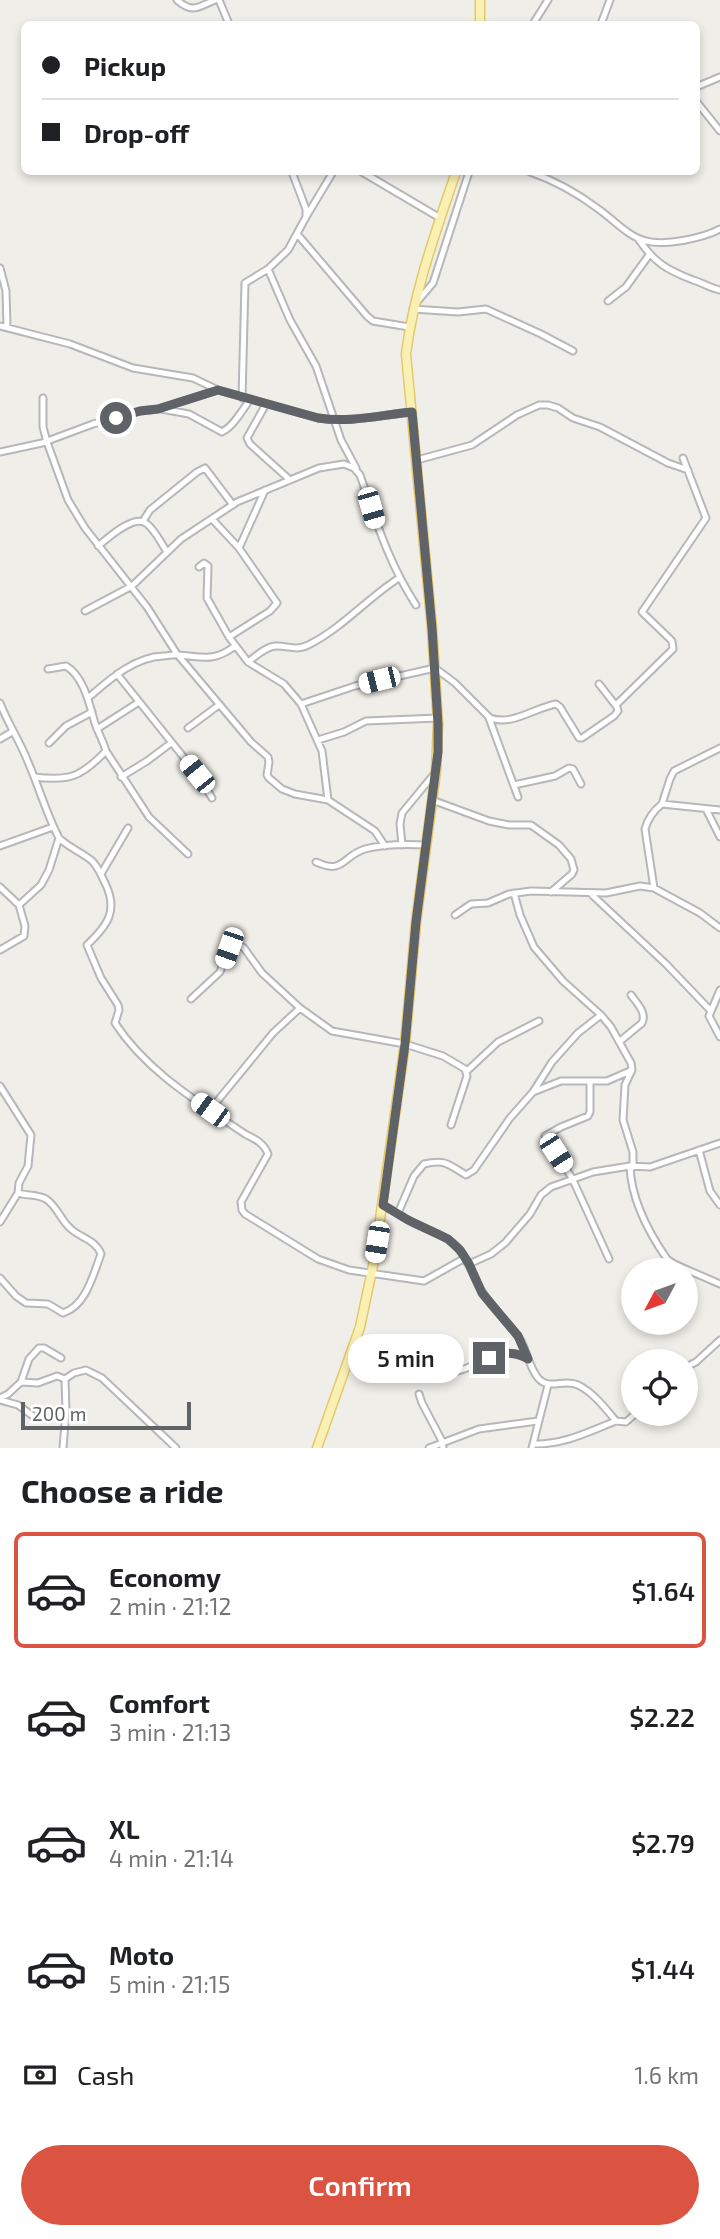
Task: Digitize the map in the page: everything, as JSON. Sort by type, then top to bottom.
[{"type":"main road","points":[[480,0],[480,21]]},
{"type":"main road","points":[[317,1448],[360,1326],[372,1273],[405,1044],[436,771],[438,718],[435,668],[406,354],[414,307],[455,175]]},
{"type":"street","points":[[177,0],[186,8],[192,9],[217,0],[228,21]]},
{"type":"street","points":[[535,21],[548,0]]},
{"type":"street","points":[[602,21],[610,0]]},
{"type":"street","points":[[700,85],[720,77]]},
{"type":"street","points":[[700,107],[720,131]]},
{"type":"street","points":[[294,175],[306,209],[306,217]]},
{"type":"street","points":[[242,398],[244,284],[248,279],[268,269],[288,250],[331,175]]},
{"type":"street","points":[[367,175],[440,218]]},
{"type":"street","points":[[414,307],[433,283],[468,175]]},
{"type":"street","points":[[538,175],[595,206],[638,238],[652,243],[702,237],[720,229]]},
{"type":"street","points":[[298,235],[366,316],[373,321],[409,327]]},
{"type":"street","points":[[638,238],[657,262],[682,276],[720,290]]},
{"type":"street","points":[[608,302],[626,287],[649,255]]},
{"type":"street","points":[[0,268],[6,291],[3,327],[69,344],[133,368],[193,378],[242,398],[334,421],[412,412]]},
{"type":"street","points":[[268,269],[290,320],[316,366],[334,421],[357,471],[377,528],[399,578],[416,605]]},
{"type":"street","points":[[414,307],[457,312],[486,309],[573,351]]},
{"type":"street","points":[[0,452],[47,442],[105,421],[158,409],[218,390]]},
{"type":"street","points":[[43,398],[43,427],[72,508],[160,624],[177,654],[251,742],[268,757],[267,775],[272,782],[295,794],[328,800],[375,831],[385,846]]},
{"type":"street","points":[[158,409],[189,414],[222,432],[232,424],[250,400]]},
{"type":"street","points":[[266,404],[247,438],[250,444],[290,480]]},
{"type":"street","points":[[417,460],[472,444],[517,415],[539,405],[548,405],[688,470]]},
{"type":"street","points":[[616,705],[673,649],[672,641],[642,612],[705,522],[705,512],[683,458]]},
{"type":"street","points":[[85,611],[132,586],[181,539],[233,505],[318,468],[344,464],[357,471]]},
{"type":"street","points":[[143,521],[150,510],[205,468],[233,505]]},
{"type":"street","points":[[239,548],[265,490]]},
{"type":"street","points":[[212,519],[239,548],[277,603],[270,611],[229,637]]},
{"type":"street","points":[[98,545],[119,529],[136,521],[143,521],[148,524],[167,552]]},
{"type":"street","points":[[199,567],[204,563],[208,566],[207,598],[235,646],[248,662],[284,684],[301,704],[325,760],[328,800]]},
{"type":"street","points":[[248,662],[275,646],[298,649],[310,644],[399,578]]},
{"type":"street","points":[[88,698],[117,674],[139,662],[177,654],[212,658],[235,646]]},
{"type":"street","points":[[48,669],[66,666],[72,669],[88,698],[106,751],[121,776],[149,817],[188,854]]},
{"type":"street","points":[[301,704],[355,686],[435,668],[488,716],[518,797]]},
{"type":"street","points":[[117,674],[197,774],[212,798]]},
{"type":"street","points":[[488,716],[503,721],[555,704],[560,707],[579,738],[582,738],[618,711],[599,684]]},
{"type":"street","points":[[97,729],[139,702]]},
{"type":"street","points":[[0,703],[29,762],[59,838],[93,862],[109,891],[111,912],[106,924],[87,945],[101,978],[118,1005],[115,1023],[127,1040],[160,1073],[266,1148],[268,1154],[241,1202],[245,1214],[317,1259],[349,1270],[416,1282],[424,1281],[465,1258]]},
{"type":"street","points":[[188,728],[219,705]]},
{"type":"street","points":[[49,743],[65,726],[92,712]]},
{"type":"street","points":[[318,740],[344,732],[366,721],[438,718]]},
{"type":"street","points":[[0,739],[12,732]]},
{"type":"street","points":[[121,776],[172,743]]},
{"type":"street","points":[[654,888],[645,829],[647,821],[653,811],[662,804],[674,771],[720,748]]},
{"type":"street","points":[[34,777],[73,778],[106,751]]},
{"type":"street","points":[[514,785],[555,776],[569,768],[573,769],[581,784]]},
{"type":"street","points":[[402,845],[402,813],[436,771]]},
{"type":"street","points":[[432,800],[489,821],[531,825],[559,845],[571,859],[573,870],[572,874],[551,892]]},
{"type":"street","points":[[662,804],[720,810]]},
{"type":"street","points":[[706,808],[720,837]]},
{"type":"street","points":[[0,846],[53,827]]},
{"type":"street","points":[[101,874],[128,828]]},
{"type":"street","points":[[19,905],[41,885],[49,870],[59,838]]},
{"type":"street","points":[[316,862],[337,867],[363,850],[385,846],[426,845]]},
{"type":"street","points":[[455,915],[471,904],[488,904],[514,893],[606,893],[640,886],[654,888],[700,913],[720,928]]},
{"type":"street","points":[[0,887],[19,905],[25,926],[24,936],[0,950]]},
{"type":"street","points":[[514,893],[529,939],[539,955],[601,1015],[611,1027],[631,1063],[632,1070],[625,1085],[623,1120],[633,1152],[631,1183],[637,1202],[661,1251],[674,1264],[720,1284]]},
{"type":"street","points":[[590,893],[666,964],[710,1010]]},
{"type":"street","points":[[191,999],[220,972],[229,948],[238,944],[262,973],[300,1008],[332,1031],[405,1044],[443,1056],[467,1071]]},
{"type":"street","points":[[720,990],[710,1010],[711,1022],[720,1037]]},
{"type":"street","points":[[619,1042],[642,1023],[645,1016],[631,995]]},
{"type":"street","points":[[210,1110],[273,1033],[300,1008]]},
{"type":"street","points":[[398,1213],[419,1167],[424,1164],[442,1162],[468,1174],[533,1091],[552,1062],[578,1033],[601,1015]]},
{"type":"street","points":[[451,1125],[467,1071],[498,1042],[539,1021]]},
{"type":"street","points":[[533,1091],[561,1081],[590,1082],[618,1078],[632,1070]]},
{"type":"street","points":[[590,1082],[588,1116],[545,1136],[572,1178],[609,1259]]},
{"type":"street","points":[[0,1086],[31,1135],[28,1166],[19,1183],[18,1193],[0,1222]]},
{"type":"street","points":[[469,1264],[499,1249],[530,1214],[545,1191],[572,1178],[593,1172],[650,1167],[720,1143]]},
{"type":"street","points":[[699,1150],[710,1191],[720,1205]]},
{"type":"street","points":[[0,1278],[26,1303],[48,1304],[63,1313],[80,1302],[100,1254],[96,1245],[71,1230],[60,1212],[47,1200],[37,1195],[26,1196],[18,1193]]},
{"type":"street","points":[[383,1205],[448,1239],[460,1250],[482,1293],[518,1336],[537,1377],[548,1385],[570,1382],[579,1386],[605,1407],[616,1422]]},
{"type":"street","points":[[698,1360],[720,1340]]},
{"type":"street","points":[[0,1399],[21,1382],[29,1359],[39,1348],[61,1358]]},
{"type":"street","points":[[449,1373],[463,1370],[499,1354],[517,1354],[528,1359]]},
{"type":"street","points":[[65,1379],[86,1370],[102,1378],[176,1448]]},
{"type":"street","points":[[21,1382],[38,1383],[57,1376],[65,1379]]},
{"type":"street","points":[[63,1448],[65,1379]]},
{"type":"street","points":[[548,1385],[533,1446],[567,1441],[621,1422]]},
{"type":"street","points":[[419,1394],[443,1445]]},
{"type":"street","points":[[0,1399],[18,1405],[33,1416]]},
{"type":"street","points":[[429,1448],[480,1429],[538,1421]]},
{"type":"route","points":[[116,418],[158,409],[218,390],[334,421],[412,412],[432,628],[438,752],[416,922],[405,1044],[383,1205],[448,1239],[460,1250],[482,1293],[518,1336],[528,1359],[517,1354],[499,1354],[489,1358]]}]
